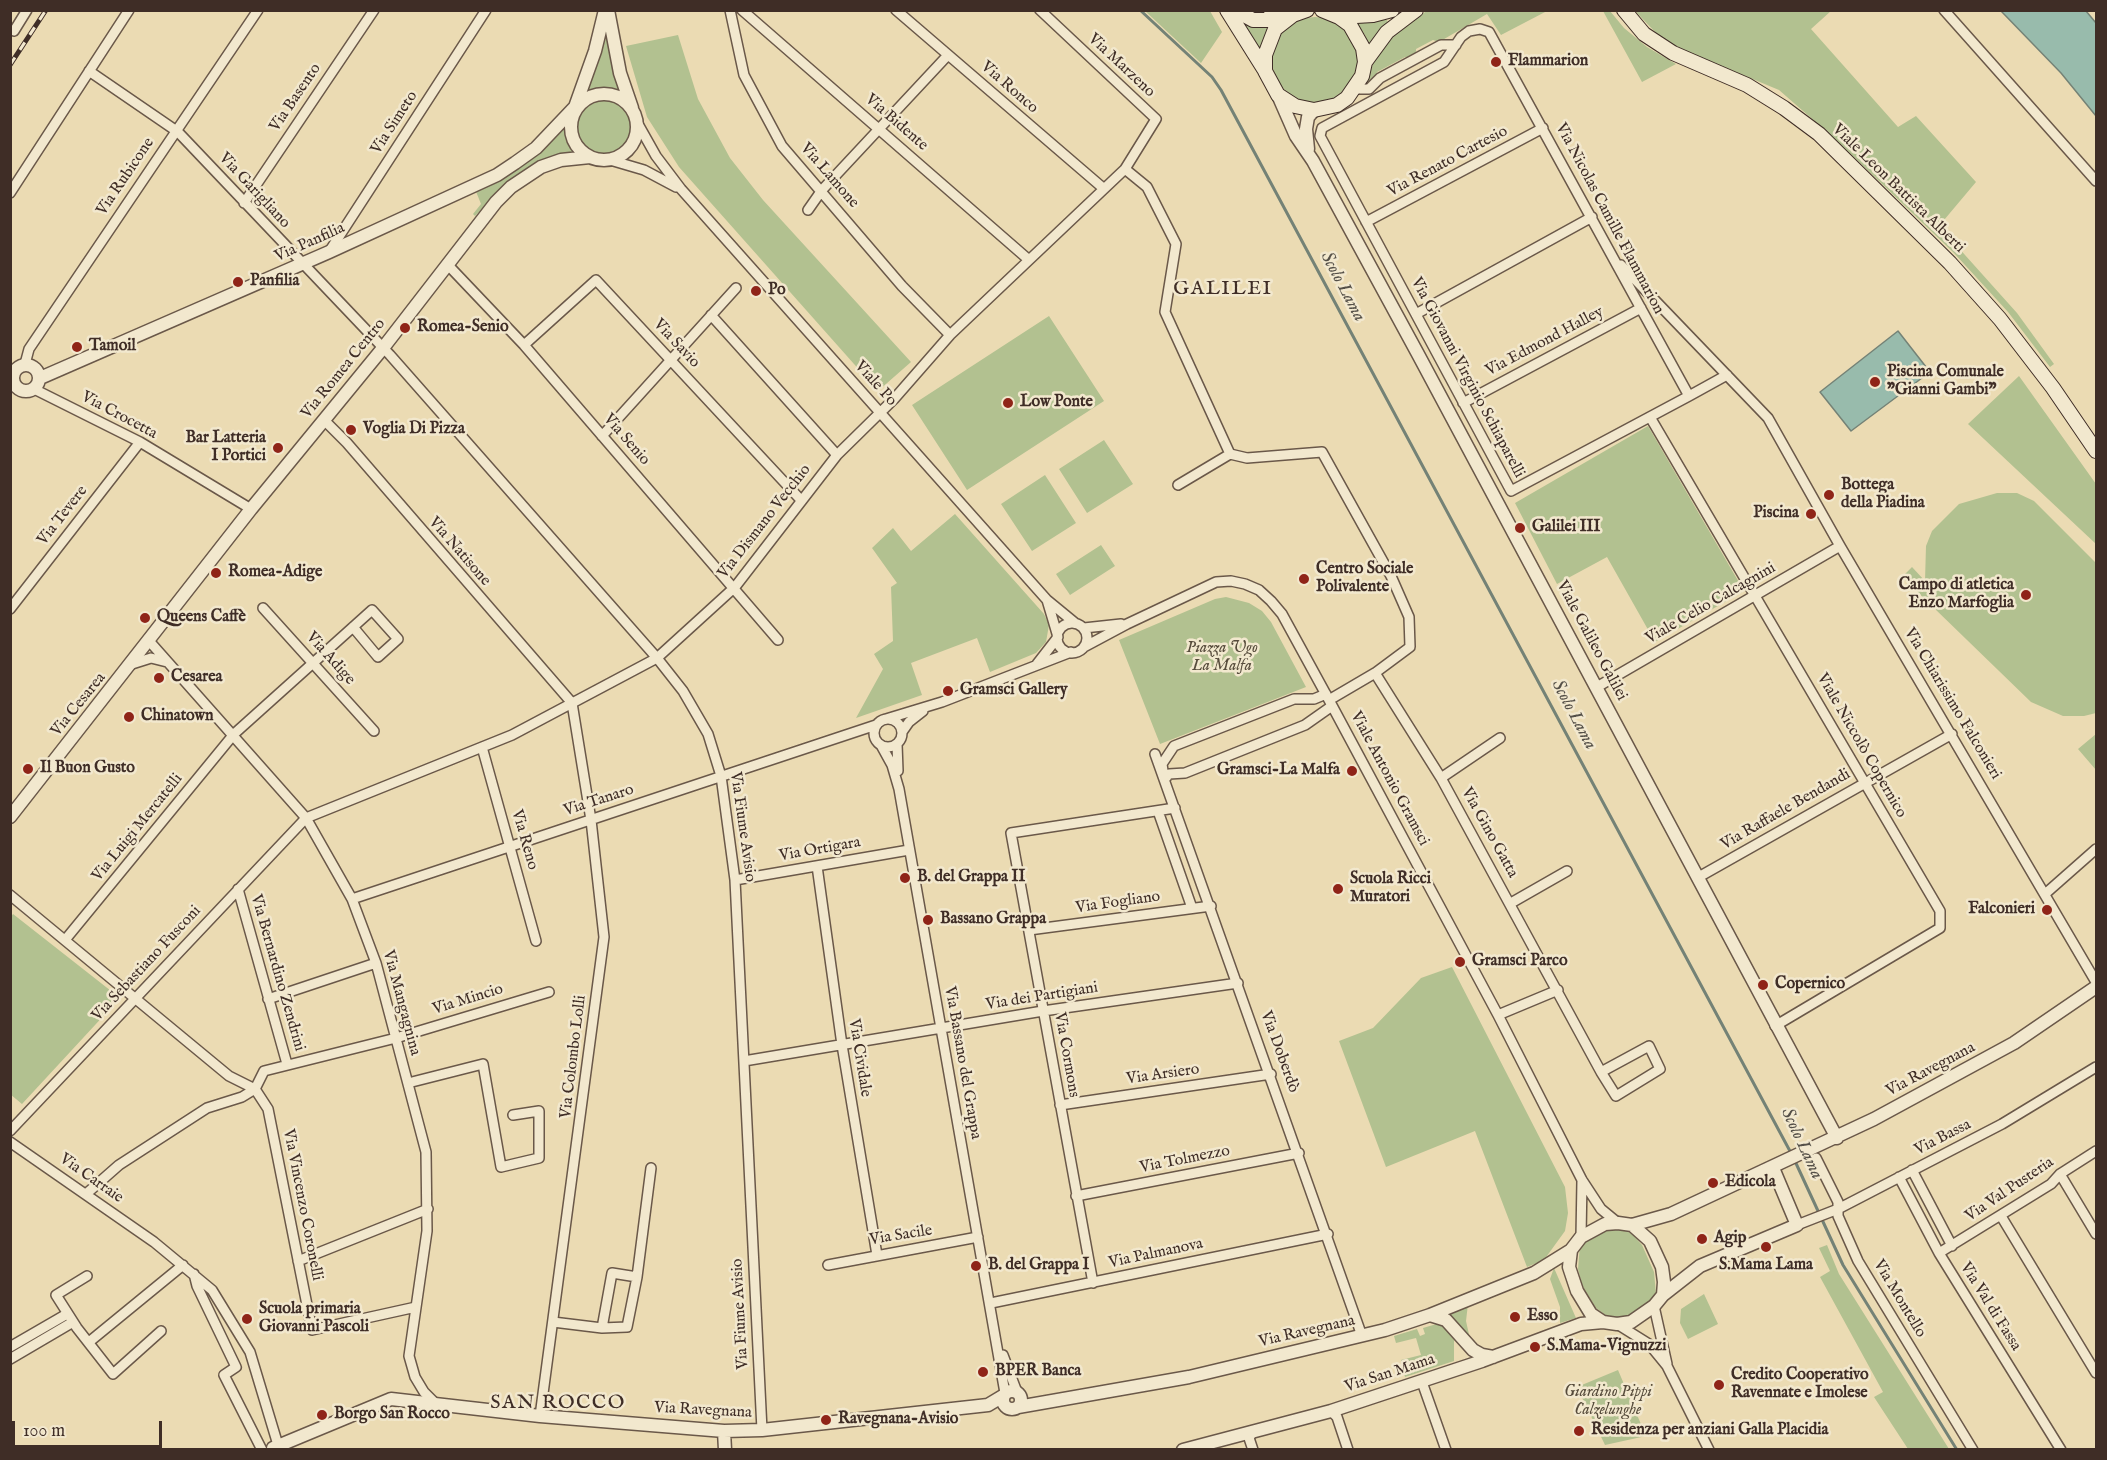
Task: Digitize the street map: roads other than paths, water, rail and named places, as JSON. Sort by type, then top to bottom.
[{"type":"main road","points":[[1227,10],[1278,95],[1295,106],[1314,110],[1337,105],[1355,89],[1365,62],[1387,32],[1416,10]]},
{"type":"main road","points":[[1235,10],[1255,20],[1299,13]]},
{"type":"main road","points":[[1322,10],[1340,17],[1373,15],[1392,10]]},
{"type":"main road","name":"Viale Leon Battista Alberti","points":[[1624,10],[1644,34],[1673,53],[1747,85],[1784,108],[1819,134],[1950,263],[2001,319],[2097,451]]},
{"type":"main road","points":[[1265,71],[1268,41],[1299,13]]},
{"type":"main road","points":[[1340,17],[1358,36],[1365,62]]},
{"type":"street","points":[[14,31],[27,10]]},
{"type":"street","points":[[10,193],[129,10]]},
{"type":"street","name":"Via Rubicone","points":[[25,364],[29,349],[258,10]]},
{"type":"street","name":"Via Basento","points":[[244,203],[374,10]]},
{"type":"street","name":"Via Simeto","points":[[329,252],[486,10]]},
{"type":"street","points":[[606,10],[620,73],[638,124],[633,143],[627,151],[610,160],[590,157],[576,144],[572,135],[571,117],[595,51],[606,10]]},
{"type":"street","name":"Via Lamone","points":[[730,10],[744,75],[783,146],[902,286],[950,335]]},
{"type":"street","name":"Via Bidente","points":[[742,10],[1029,260]]},
{"type":"street","name":"Via Ronco","points":[[896,10],[1103,188]]},
{"type":"street","name":"Via Marzeno","points":[[1040,10],[1156,119]]},
{"type":"street","points":[[1268,10],[1299,13]]},
{"type":"street","points":[[1944,10],[2097,181]]},
{"type":"street","name":"Via Nicolas Camille Flammarion","points":[[1456,45],[1468,31],[1480,28],[1489,32],[1689,396]]},
{"type":"street","points":[[1355,89],[1370,89],[1380,78],[1442,45],[1456,45]]},
{"type":"street","points":[[1337,105],[1348,109],[1358,108],[1444,62],[1456,45]]},
{"type":"street","points":[[808,210],[822,190],[948,55]]},
{"type":"street","name":"Via Garigliano","points":[[89,71],[177,132],[383,348]]},
{"type":"street","points":[[1376,84],[1384,94]]},
{"type":"street","points":[[575,107],[583,99],[605,93],[625,101],[632,109]]},
{"type":"street","points":[[1278,95],[1286,117],[1313,161]]},
{"type":"street","name":"Via Panfilia","points":[[37,384],[497,175],[536,148],[575,107]]},
{"type":"street","name":"Via Giovanni Virginio Schiaparelli","points":[[1358,108],[1319,132],[1511,491],[1727,375]]},
{"type":"street","points":[[1313,161],[1305,140],[1308,117],[1314,110]]},
{"type":"street","name":"Via Dismano Vecchio","points":[[306,818],[512,735],[657,658],[735,587],[800,499],[837,455],[881,412],[950,335],[1125,169],[1156,119]]},
{"type":"street","name":"Viale Po","points":[[638,124],[656,156],[681,189],[1047,600],[1079,626]]},
{"type":"street","name":"Via Renato Cartesio","points":[[1366,222],[1543,128]]},
{"type":"street","name":"Via Romea Centro","points":[[150,642],[251,509],[383,348],[496,202],[516,183],[552,162],[590,157]]},
{"type":"street","name":"Viale Po","points":[[610,160],[644,170],[681,189]]},
{"type":"street","name":"Viale Galileo Galilei","points":[[1313,161],[1837,1138]]},
{"type":"street","points":[[1125,169],[1147,187],[1176,244],[1165,312],[1230,454]]},
{"type":"street","points":[[1324,182],[1340,173]]},
{"type":"street","points":[[1416,314],[1592,217]]},
{"type":"street","name":"Via Chiarissimo Falconieri","points":[[1613,256],[1768,418],[1840,546],[2097,982]]},
{"type":"street","name":"Via Senio","points":[[447,264],[524,345],[735,587],[778,640]]},
{"type":"street","name":"Via Savio","points":[[524,345],[596,280],[800,499]]},
{"type":"street","points":[[602,436],[736,288]]},
{"type":"street","name":"Via Edmond Halley","points":[[1463,403],[1641,308]]},
{"type":"street","points":[[711,315],[837,455]]},
{"type":"street","name":"Via Fiume Avisio","points":[[383,348],[657,658],[683,691],[708,734],[721,776],[735,880],[762,1430]]},
{"type":"street","points":[[1419,356],[1434,348]]},
{"type":"street","points":[[25,364],[34,366],[37,384],[26,391],[14,393],[12,372],[25,364]]},
{"type":"street","name":"Via Crocetta","points":[[37,384],[140,442],[251,509]]},
{"type":"street","name":"Viale Niccolò Copernico","points":[[1650,417],[1940,911],[1940,928],[1775,1026]]},
{"type":"street","name":"Via Natisone","points":[[324,420],[347,443],[572,703]]},
{"type":"street","name":"Via Tevere","points":[[10,609],[140,442]]},
{"type":"street","points":[[1165,779],[1169,774],[1181,773],[1305,725],[1329,700],[1375,673],[1410,647],[1409,617],[1390,576],[1322,452],[1247,458],[1230,454],[1178,485]]},
{"type":"street","points":[[1474,460],[1490,452]]},
{"type":"street","name":"Viale Celio Calcagnini","points":[[1597,687],[1840,546]]},
{"type":"street","name":"Viale Antonio Gramsci","points":[[1084,647],[1203,587],[1231,581],[1259,590],[1282,614],[1498,1015],[1582,1180],[1601,1209],[1618,1223]]},
{"type":"street","name":"Viale Po","points":[[1047,600],[1054,617],[1058,638]]},
{"type":"street","name":"Via Adige","points":[[263,608],[374,731]]},
{"type":"street","name":"Via Luigi Mercatelli","points":[[65,940],[234,734],[314,664],[342,637],[353,627],[372,610],[398,639],[378,657],[353,627]]},
{"type":"street","name":"Viale Antonio Gramsci","points":[[1079,626],[1127,624]]},
{"type":"street","points":[[856,733],[866,735],[879,744],[889,747],[897,744],[902,732],[918,713],[1084,647],[1087,640],[1079,626],[1065,625],[1037,665]]},
{"type":"street","points":[[1058,638],[1063,649],[1071,652]]},
{"type":"street","name":"Via Cesarea","points":[[10,817],[150,642]]},
{"type":"street","name":"Via Mangagnina","points":[[150,642],[234,734],[306,818],[352,899],[376,963],[426,1152],[427,1231],[409,1356],[415,1377],[424,1392],[437,1405]]},
{"type":"street","points":[[132,664],[150,658],[169,663]]},
{"type":"street","name":"Via Gino Gatta","points":[[1375,673],[1441,778],[1601,1072],[1616,1096],[1660,1069],[1649,1046],[1601,1072]]},
{"type":"street","points":[[1165,779],[1162,764],[1174,746],[1294,699],[1329,700]]},
{"type":"street","points":[[1304,700],[1311,707],[1312,719]]},
{"type":"street","points":[[879,744],[874,734],[876,725],[886,719],[942,702]]},
{"type":"street","name":"Via Colombo Lolli","points":[[540,1416],[604,937],[591,819],[572,703]]},
{"type":"street","points":[[886,719],[896,721],[902,732]]},
{"type":"street","name":"Via Tanaro","points":[[352,899],[876,725]]},
{"type":"street","name":"Via Raffaele Bendandi","points":[[1698,878],[1952,734]]},
{"type":"street","name":"Via Gino Gatta","points":[[1441,778],[1500,738]]},
{"type":"street","name":"Via Bassano del Grappa","points":[[879,744],[892,765],[898,789],[997,1342],[1013,1397]]},
{"type":"street","name":"Via Bassano del Grappa","points":[[897,744],[898,789]]},
{"type":"street","name":"Via Reno","points":[[482,747],[536,941]]},
{"type":"street","points":[[1155,754],[1165,779]]},
{"type":"street","points":[[1169,754],[1170,765],[1181,773]]},
{"type":"street","name":"Via Doberdò","points":[[1165,779],[1328,1234],[1362,1336]]},
{"type":"street","points":[[1175,808],[1158,811],[1192,908]]},
{"type":"street","name":"Via Cormons","points":[[1093,1283],[1011,833],[1158,811]]},
{"type":"street","name":"Via Sebastiano Fusconi","points":[[10,1131],[306,818]]},
{"type":"street","points":[[2045,894],[2097,849]]},
{"type":"street","name":"Via Ortigara","points":[[735,880],[909,850]]},
{"type":"street","name":"Via Cividale","points":[[817,866],[842,1045],[877,1254]]},
{"type":"street","name":"Via Gino Gatta","points":[[1510,903],[1567,871]]},
{"type":"street","name":"Via Bernardino Zendrini","points":[[238,889],[286,1064]]},
{"type":"street","points":[[10,895],[229,1076],[255,1089]]},
{"type":"street","name":"Via Fogliano","points":[[1029,930],[1211,906]]},
{"type":"street","points":[[268,999],[376,963]]},
{"type":"street","name":"Via dei Partigiani","points":[[744,1061],[1043,1011],[1238,983]]},
{"type":"street","name":"Via Ravegnana","points":[[1632,1225],[1671,1214],[1773,1168],[1815,1154],[1837,1138],[2014,1043],[2097,987]]},
{"type":"street","points":[[1498,1015],[1558,990]]},
{"type":"street","name":"Via Mincio","points":[[255,1089],[264,1071],[396,1038],[549,992]]},
{"type":"street","points":[[408,1083],[483,1064],[501,1167],[539,1158],[539,1112],[513,1115]]},
{"type":"street","name":"Via Bassa","points":[[1797,1225],[1838,1209],[2002,1124],[2097,1067]]},
{"type":"street","name":"Via Arsiero","points":[[1060,1105],[1271,1074]]},
{"type":"street","points":[[86,1194],[119,1165],[207,1108],[242,1097],[255,1089]]},
{"type":"street","name":"Via Vincenzo Coronelli","points":[[255,1089],[268,1109],[312,1330],[416,1307]]},
{"type":"street","name":"Via Carraie","points":[[10,1142],[154,1242],[212,1290],[250,1352],[271,1448]]},
{"type":"street","name":"Via Val Pusteria","points":[[1939,1253],[2051,1184],[2060,1174],[2097,1151]]},
{"type":"street","name":"Via Tolmezzo","points":[[1076,1196],[1299,1153]]},
{"type":"street","name":"Via Montello","points":[[1815,1154],[1838,1202],[1838,1216],[1858,1260],[1973,1449]]},
{"type":"street","points":[[553,1322],[602,1328],[627,1327],[638,1277],[651,1168]]},
{"type":"street","points":[[1617,1324],[1644,1316],[1663,1295],[1700,1266],[1797,1225],[1773,1168]]},
{"type":"street","name":"Via Val di Fassa","points":[[1912,1170],[1952,1246]]},
{"type":"street","points":[[2060,1174],[2097,1234]]},
{"type":"street","name":"Via Val di Fassa","points":[[1899,1177],[1939,1253],[2061,1449]]},
{"type":"street","name":"Viale Antonio Gramsci","points":[[1581,1237],[1582,1180]]},
{"type":"street","points":[[298,1262],[428,1209]]},
{"type":"street","points":[[2001,1216],[2097,1373]]},
{"type":"street","points":[[1663,1295],[1662,1267],[1657,1254],[1650,1241],[1632,1225],[1618,1223],[1592,1229],[1581,1237],[1571,1250],[1569,1267],[1577,1291],[1591,1314],[1603,1322],[1617,1324],[1649,1344],[1667,1366],[1709,1449]]},
{"type":"street","name":"Via Palmanova","points":[[991,1304],[1328,1234]]},
{"type":"street","name":"Via Sacile","points":[[828,1265],[877,1254],[978,1237]]},
{"type":"street","name":"Via Ravegnana","points":[[271,1448],[391,1399],[540,1416],[724,1431],[762,1430],[988,1405],[1013,1397],[1037,1403],[1189,1377],[1362,1336],[1430,1315],[1536,1272],[1571,1250]]},
{"type":"street","points":[[89,1342],[183,1264]]},
{"type":"street","points":[[602,1328],[612,1273],[638,1277]]},
{"type":"street","points":[[194,1274],[197,1286],[236,1367],[224,1375],[271,1448]]},
{"type":"street","points":[[87,1275],[56,1295],[70,1318],[114,1374],[161,1331]]},
{"type":"street","points":[[1654,1306],[1667,1366]]},
{"type":"street","points":[[1430,1315],[1446,1320],[1473,1350],[1493,1357]]},
{"type":"street","points":[[10,1347],[70,1318]]},
{"type":"street","points":[[10,1359],[70,1318]]},
{"type":"street","name":"Via San Mama","points":[[1184,1449],[1331,1411],[1422,1382],[1581,1324],[1603,1322]]},
{"type":"street","points":[[1422,1382],[1446,1449]]},
{"type":"street","points":[[1331,1411],[1336,1417],[1348,1449]]},
{"type":"street","points":[[724,1431],[725,1449]]},
{"type":"street","points":[[1252,1433],[1249,1437],[1253,1449]]},
{"type":"waterway","name":"Scolo Lama","points":[[1140,10],[1212,77],[1221,90],[1791,1153]]},
{"type":"waterway","name":"Scolo Lama","points":[[1794,1159],[1843,1265],[1957,1450]]},
{"type":"railway","points":[[10,65],[46,10]]},
{"type":"place","name":"Flammarion","points":[[1496,62]]},
{"type":"place","name":"Panfilia","points":[[238,282]]},
{"type":"place","name":"Po","points":[[756,291]]},
{"type":"place","name":"Romea-Senio","points":[[405,328]]},
{"type":"place","name":"Tamoil","points":[[77,347]]},
{"type":"place","name":"Piscina Comunale \"Gianni Gambi\"","points":[[1875,382]]},
{"type":"place","name":"Low Ponte","points":[[1008,403]]},
{"type":"place","name":"Voglia Di Pizza","points":[[351,430]]},
{"type":"place","name":"Bar Latteria I Portici","points":[[278,448]]},
{"type":"place","name":"Bottega della Piadina","points":[[1829,495]]},
{"type":"place","name":"Piscina","points":[[1811,514]]},
{"type":"place","name":"Galilei III","points":[[1520,528]]},
{"type":"place","name":"Romea-Adige","points":[[216,573]]},
{"type":"place","name":"Centro Sociale Polivalente","points":[[1304,579]]},
{"type":"place","name":"Campo di atletica Enzo Marfoglia","points":[[2026,595]]},
{"type":"place","name":"Queens Caffè","points":[[145,618]]},
{"type":"place","name":"Cesarea","points":[[159,678]]},
{"type":"place","name":"Gramsci Gallery","points":[[948,691]]},
{"type":"place","name":"Chinatown","points":[[129,717]]},
{"type":"place","name":"Il Buon Gusto","points":[[28,769]]},
{"type":"place","name":"Gramsci-La Malfa","points":[[1352,771]]},
{"type":"place","name":"B. del Grappa II","points":[[905,878]]},
{"type":"place","name":"Scuola Ricci Muratori","points":[[1338,889]]},
{"type":"place","name":"Falconieri","points":[[2047,910]]},
{"type":"place","name":"Bassano Grappa","points":[[928,920]]},
{"type":"place","name":"Gramsci Parco","points":[[1460,962]]},
{"type":"place","name":"Copernico","points":[[1763,985]]},
{"type":"place","name":"Edicola","points":[[1713,1183]]},
{"type":"place","name":"Agip","points":[[1702,1239]]},
{"type":"place","name":"S.Mama Lama","points":[[1766,1247]]},
{"type":"place","name":"B. del Grappa I","points":[[976,1266]]},
{"type":"place","name":"Esso","points":[[1515,1317]]},
{"type":"place","name":"Scuola primaria Giovanni Pascoli","points":[[247,1319]]},
{"type":"place","name":"S.Mama-Vignuzzi","points":[[1535,1347]]},
{"type":"place","name":"BPER Banca","points":[[983,1372]]},
{"type":"place","name":"Credito Cooperativo Ravennate e Imolese","points":[[1719,1385]]},
{"type":"place","name":"Borgo San Rocco","points":[[322,1415]]},
{"type":"place","name":"Ravegnana-Avisio","points":[[826,1420]]},
{"type":"place","name":"Residenza per anziani Galla Placidia","points":[[1579,1431]]},
{"type":"district","name":"GALILEI","points":[[1223,290]]},
{"type":"district","name":"SAN ROCCO","points":[[558,1404]]},
{"type":"park label","name":"Piazza Ugo La Malfa","points":[[1222,658]]},
{"type":"park label","name":"Giardino Pippi Calzelunghe","points":[[1608,1402]]}]
